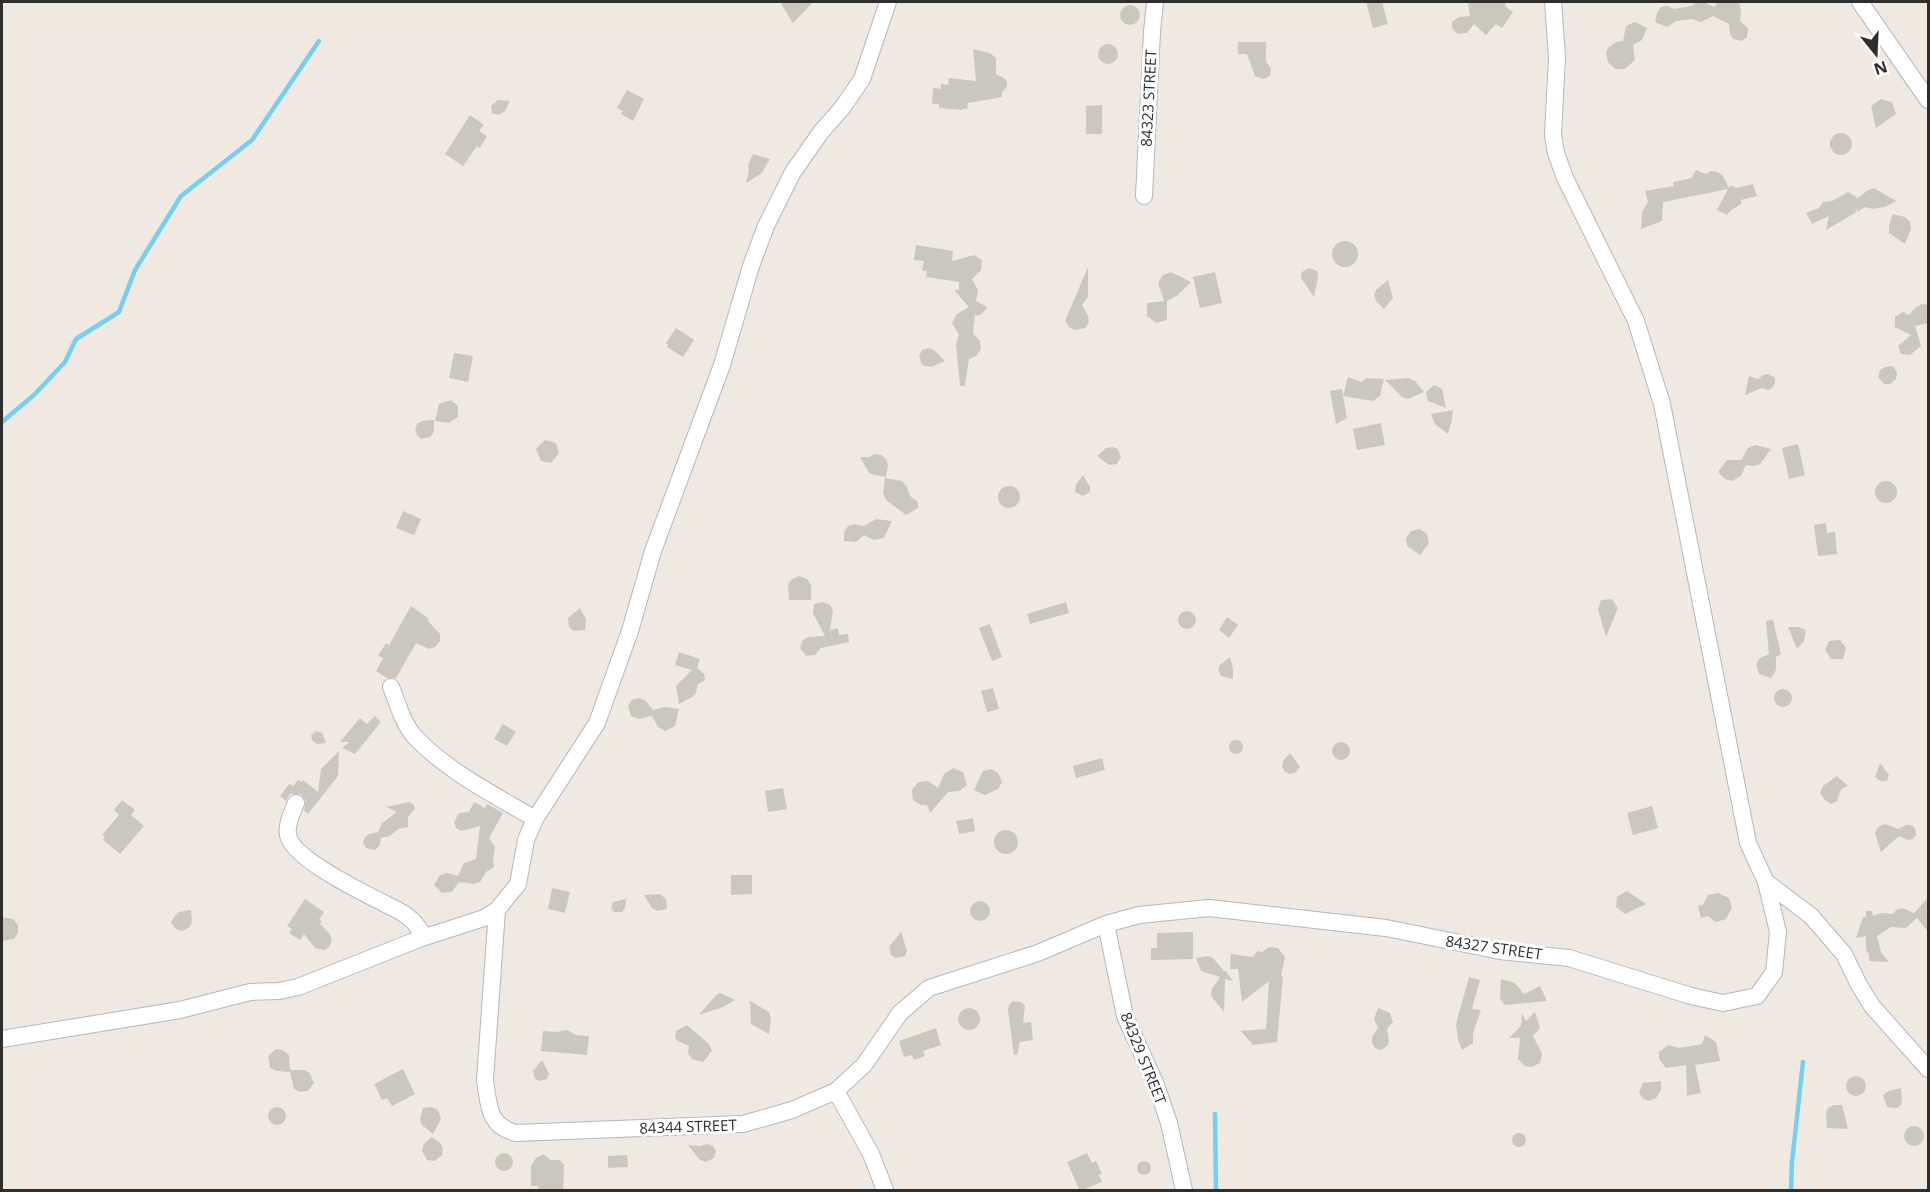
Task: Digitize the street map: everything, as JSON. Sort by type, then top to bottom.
[{"type":"street","points":[[2,1039],[180,1010],[250,992],[279,991],[298,987],[425,937],[469,924],[497,910],[518,884],[526,840],[535,819],[597,723],[630,631],[653,551],[722,365],[751,266],[766,226],[793,172],[862,79],[888,2]]},
{"type":"street","name":"84323 STREET","points":[[1144,196],[1155,2]]},
{"type":"street","name":"84327 STREET","points":[[1106,924],[1139,915],[1209,908],[1386,928],[1500,951],[1569,958],[1690,996],[1724,1003],[1757,996],[1774,972],[1778,932],[1766,882],[1748,843],[1662,404],[1636,321],[1564,178],[1556,153],[1553,135],[1557,57],[1554,2]]},
{"type":"street","points":[[1860,2],[1929,100]]},
{"type":"street","points":[[391,687],[405,723],[415,737],[450,766],[535,819]]},
{"type":"street","points":[[296,803],[287,826],[292,845],[322,870],[403,913],[414,922],[425,937]]},
{"type":"street","points":[[1766,882],[1811,916],[1844,954],[1872,1006],[1929,1069]]},
{"type":"street","name":"84344 STREET","points":[[497,910],[485,1080],[495,1122],[504,1130],[516,1133],[743,1124],[792,1110],[836,1091],[864,1065],[900,1013],[929,988],[1038,953],[1106,924]]},
{"type":"street","name":"84329 STREET","points":[[1106,924],[1125,1016],[1156,1085],[1169,1123],[1184,1191]]},
{"type":"street","points":[[836,1091],[867,1145],[885,1191]]},
{"type":"building","points":[[780,2],[813,2],[793,23]]},
{"type":"building","points":[[1366,2],[1382,2],[1388,24],[1373,28]]},
{"type":"building","points":[[1468,2],[1506,2],[1505,6],[1513,12],[1502,28],[1496,24],[1486,35],[1474,24],[1467,33],[1458,34],[1452,28],[1452,22],[1459,17],[1470,16]]},
{"type":"building","points":[[1697,2],[1704,2],[1714,7],[1718,2],[1739,2],[1740,21],[1748,28],[1747,37],[1742,41],[1733,39],[1729,24],[1713,16],[1701,22],[1692,19],[1676,21],[1667,27],[1655,22],[1661,7],[1667,6],[1674,9],[1691,6]]},
{"type":"building","points":[[1126,5],[1134,5],[1140,11],[1140,19],[1134,25],[1126,25],[1120,19],[1120,11]]},
{"type":"building","points":[[1635,22],[1647,28],[1642,40],[1633,45],[1635,60],[1625,69],[1615,69],[1608,62],[1606,53],[1608,48],[1616,42],[1623,41],[1626,26]]},
{"type":"building","points":[[1238,42],[1266,42],[1266,62],[1271,68],[1270,76],[1263,79],[1255,76],[1247,54],[1238,54]]},
{"type":"building","points":[[1104,44],[1112,44],[1118,50],[1118,58],[1112,64],[1104,64],[1098,58],[1098,50]]},
{"type":"building","points":[[973,49],[990,53],[996,58],[996,74],[1007,82],[1002,97],[968,103],[967,109],[962,110],[939,108],[939,104],[932,104],[933,88],[941,89],[941,84],[948,85],[949,78],[976,81]]},
{"type":"building","points":[[627,90],[644,99],[633,121],[621,114],[623,111],[617,108]]},
{"type":"building","points":[[1881,99],[1892,102],[1896,114],[1876,128],[1871,106]]},
{"type":"building","points":[[498,100],[510,101],[505,111],[499,115],[492,113],[491,106]]},
{"type":"building","points":[[1102,105],[1102,134],[1086,134],[1086,106]]},
{"type":"building","points":[[470,115],[484,125],[479,131],[487,136],[480,148],[477,146],[463,166],[445,154]]},
{"type":"building","points":[[1841,133],[1849,136],[1852,144],[1849,152],[1841,155],[1833,152],[1830,144],[1833,136]]},
{"type":"building","points":[[753,154],[770,159],[762,173],[746,183],[748,165]]},
{"type":"building","points":[[1696,170],[1706,174],[1711,171],[1718,172],[1723,176],[1729,188],[1731,185],[1736,188],[1753,184],[1757,196],[1741,200],[1741,204],[1727,215],[1717,210],[1728,189],[1663,202],[1662,221],[1641,229],[1642,212],[1648,202],[1645,191],[1674,186],[1673,182],[1692,178]]},
{"type":"building","points":[[1874,188],[1896,201],[1885,207],[1873,209],[1865,207],[1857,212],[1857,208],[1855,213],[1826,230],[1829,216],[1812,224],[1806,213],[1819,208],[1823,202],[1832,201],[1848,192],[1858,198]]},
{"type":"building","points":[[1893,214],[1905,217],[1910,222],[1911,229],[1905,244],[1889,233]]},
{"type":"building","points":[[1345,241],[1354,245],[1358,254],[1354,263],[1345,267],[1336,263],[1332,254],[1336,245]]},
{"type":"building","points":[[916,245],[953,251],[952,261],[974,255],[982,260],[981,270],[972,279],[978,290],[976,301],[987,307],[982,314],[977,316],[975,314],[973,333],[980,341],[981,349],[976,356],[969,359],[965,386],[960,386],[956,344],[959,335],[952,323],[957,314],[969,307],[955,291],[957,289],[959,291],[959,282],[926,277],[927,271],[922,270],[924,261],[914,260]]},
{"type":"building","points":[[1088,267],[1088,297],[1082,305],[1089,322],[1085,328],[1075,330],[1065,321]]},
{"type":"building","points":[[1309,268],[1317,271],[1314,297],[1301,278],[1302,272]]},
{"type":"building","points":[[1171,272],[1191,282],[1178,295],[1167,301],[1167,320],[1156,323],[1147,316],[1147,303],[1164,301],[1158,283],[1163,275]]},
{"type":"building","points":[[1215,272],[1222,303],[1200,308],[1193,277]]},
{"type":"building","points":[[1388,280],[1393,298],[1384,309],[1376,301],[1374,295],[1376,290]]},
{"type":"building","points":[[1922,304],[1929,305],[1929,323],[1915,326],[1921,346],[1910,355],[1901,354],[1898,346],[1911,335],[1895,327],[1895,317],[1903,312],[1909,315]]},
{"type":"building","points":[[676,328],[694,340],[683,357],[667,347],[666,343]]},
{"type":"building","points":[[928,348],[934,350],[945,361],[931,367],[922,365],[919,356],[922,350]]},
{"type":"building","points":[[454,353],[473,356],[468,382],[449,378]]},
{"type":"building","points":[[1893,366],[1897,373],[1896,379],[1890,384],[1884,384],[1878,377],[1880,370]]},
{"type":"building","points":[[1768,374],[1775,378],[1772,388],[1768,390],[1762,388],[1745,395],[1749,376],[1758,379]]},
{"type":"building","points":[[1348,377],[1362,382],[1366,378],[1384,379],[1380,396],[1373,401],[1343,396]]},
{"type":"building","points":[[1409,378],[1415,381],[1424,392],[1408,399],[1402,397],[1385,380]]},
{"type":"building","points":[[1434,385],[1442,389],[1446,408],[1428,401],[1426,392]]},
{"type":"building","points":[[1342,389],[1347,418],[1336,424],[1330,391]]},
{"type":"building","points":[[451,400],[458,406],[458,417],[449,423],[435,421],[439,404]]},
{"type":"building","points":[[1453,410],[1448,434],[1435,424],[1431,414]]},
{"type":"building","points":[[434,420],[434,432],[430,437],[421,439],[415,429],[417,424]]},
{"type":"building","points":[[1381,423],[1385,445],[1357,450],[1353,429]]},
{"type":"building","points":[[545,440],[556,443],[559,453],[551,463],[541,461],[536,449]]},
{"type":"building","points":[[1798,444],[1805,475],[1789,479],[1782,448]]},
{"type":"building","points":[[1755,445],[1771,449],[1760,464],[1746,465],[1741,476],[1732,481],[1725,479],[1718,472],[1727,460],[1741,460],[1748,448]]},
{"type":"building","points":[[1106,448],[1118,449],[1121,457],[1117,464],[1109,465],[1097,456]]},
{"type":"building","points":[[874,454],[886,459],[888,465],[886,477],[870,474],[860,457],[869,457]]},
{"type":"building","points":[[1083,475],[1090,487],[1090,492],[1083,496],[1075,492],[1076,485]]},
{"type":"building","points":[[885,478],[902,481],[910,496],[918,502],[918,508],[906,515],[886,500],[883,493]]},
{"type":"building","points":[[1886,481],[1894,484],[1897,492],[1894,500],[1886,503],[1878,500],[1875,492],[1878,484]]},
{"type":"building","points":[[1009,486],[1017,489],[1020,497],[1017,505],[1009,508],[1001,505],[998,497],[1001,489]]},
{"type":"building","points":[[403,511],[421,519],[414,535],[396,528]]},
{"type":"building","points":[[876,519],[892,521],[884,538],[874,540],[864,535],[856,542],[844,541],[844,532],[848,526],[854,524],[864,526]]},
{"type":"building","points":[[1826,523],[1827,533],[1835,532],[1837,554],[1818,556],[1814,525]]},
{"type":"building","points":[[1420,529],[1427,534],[1429,543],[1420,555],[1407,546],[1406,538],[1411,531]]},
{"type":"building","points":[[799,576],[807,579],[811,585],[811,600],[789,600],[788,585],[792,579]]},
{"type":"building","points":[[1612,599],[1618,608],[1606,637],[1598,609],[1601,600]]},
{"type":"building","points":[[823,602],[830,605],[833,610],[830,630],[838,628],[839,635],[848,634],[849,642],[821,648],[815,655],[806,656],[800,648],[802,641],[808,637],[825,636],[813,613],[814,604]]},
{"type":"building","points":[[1066,602],[1069,613],[1030,624],[1027,614]]},
{"type":"building","points":[[411,606],[429,619],[428,621],[440,634],[440,641],[435,647],[429,649],[416,643],[396,678],[387,678],[376,671],[383,658],[378,656],[386,643],[389,645]]},
{"type":"building","points":[[580,608],[586,619],[585,630],[574,631],[569,627],[568,618]]},
{"type":"building","points":[[1187,611],[1193,614],[1196,620],[1193,626],[1187,629],[1181,626],[1178,620],[1181,614]]},
{"type":"building","points":[[1227,617],[1238,625],[1229,638],[1219,630]]},
{"type":"building","points":[[1773,620],[1781,654],[1776,657],[1776,670],[1771,678],[1759,674],[1756,664],[1760,658],[1769,654],[1766,621]]},
{"type":"building","points":[[990,624],[1002,657],[992,661],[979,628]]},
{"type":"building","points":[[1788,627],[1806,630],[1804,641],[1797,649]]},
{"type":"building","points":[[1840,640],[1846,648],[1843,659],[1831,659],[1825,650],[1829,641]]},
{"type":"building","points":[[679,652],[700,659],[697,668],[704,674],[705,680],[698,684],[696,693],[692,697],[679,704],[676,686],[692,670],[675,665]]},
{"type":"building","points":[[1230,657],[1233,679],[1221,676],[1218,669]]},
{"type":"building","points":[[993,688],[999,709],[987,712],[981,691]]},
{"type":"building","points":[[1779,689],[1787,689],[1792,694],[1790,705],[1779,707],[1774,702],[1774,694]]},
{"type":"building","points":[[639,698],[646,701],[653,710],[665,707],[679,709],[675,726],[665,731],[658,727],[652,716],[639,719],[631,716],[628,706],[632,700]]},
{"type":"building","points":[[375,716],[381,722],[355,754],[342,748],[349,742],[340,742],[360,718],[367,724]]},
{"type":"building","points":[[503,724],[516,732],[507,746],[494,739]]},
{"type":"building","points":[[316,731],[322,733],[326,743],[317,744],[312,740],[311,735]]},
{"type":"building","points":[[1236,740],[1241,742],[1243,747],[1241,752],[1236,754],[1231,752],[1229,747],[1231,742]]},
{"type":"building","points":[[1337,742],[1345,742],[1350,747],[1348,758],[1337,760],[1332,755],[1332,747]]},
{"type":"building","points":[[339,751],[338,776],[308,814],[304,811],[306,801],[301,794],[290,794],[286,801],[280,796],[289,784],[293,786],[298,780],[301,782],[303,780],[318,792],[321,769]]},
{"type":"building","points":[[1290,753],[1300,767],[1295,773],[1290,774],[1282,767],[1283,761]]},
{"type":"building","points":[[1102,758],[1105,770],[1076,778],[1073,766]]},
{"type":"building","points":[[1880,763],[1889,775],[1887,781],[1880,781],[1875,777]]},
{"type":"building","points":[[953,768],[963,772],[967,785],[959,791],[948,792],[930,813],[927,805],[921,805],[913,800],[912,790],[918,782],[928,781],[938,788],[944,774]]},
{"type":"building","points":[[991,769],[998,773],[1002,782],[998,789],[985,795],[974,790],[983,771]]},
{"type":"building","points":[[1837,776],[1848,786],[1841,789],[1837,801],[1831,804],[1820,793],[1823,786]]},
{"type":"building","points":[[783,788],[787,809],[768,812],[765,791]]},
{"type":"building","points":[[122,800],[135,810],[131,815],[144,826],[120,854],[103,840],[105,837],[102,835],[119,815],[114,810]]},
{"type":"building","points":[[409,802],[414,805],[415,809],[408,817],[408,827],[398,829],[390,836],[381,838],[380,845],[375,850],[366,848],[363,843],[365,837],[378,832],[382,823],[397,812],[386,807]]},
{"type":"building","points":[[474,802],[485,808],[487,804],[503,813],[489,838],[495,847],[494,867],[486,872],[480,882],[473,884],[459,882],[452,892],[442,893],[434,885],[440,875],[447,873],[458,876],[464,863],[476,859],[480,826],[461,831],[456,828],[454,822],[459,813],[469,812]]},
{"type":"building","points":[[1652,806],[1658,828],[1633,835],[1627,813]]},
{"type":"building","points":[[973,818],[975,831],[959,834],[956,821]]},
{"type":"building","points":[[1885,824],[1898,829],[1911,825],[1915,828],[1916,835],[1913,839],[1908,840],[1899,836],[1881,852],[1875,833],[1878,827]]},
{"type":"building","points":[[1006,830],[1014,834],[1018,842],[1014,850],[1006,854],[998,850],[994,842],[998,834]]},
{"type":"building","points":[[731,875],[752,875],[752,894],[731,895]]},
{"type":"building","points":[[552,888],[570,892],[565,913],[548,909]]},
{"type":"building","points":[[1627,891],[1646,904],[1625,914],[1616,907],[1617,897]]},
{"type":"building","points":[[1718,893],[1729,898],[1732,908],[1726,919],[1716,922],[1708,916],[1701,918],[1698,906],[1703,905],[1708,895]]},
{"type":"building","points":[[660,894],[666,899],[667,909],[657,911],[652,908],[644,895]]},
{"type":"building","points":[[1929,897],[1929,933],[1917,918],[1906,928],[1891,927],[1877,936],[1881,952],[1889,962],[1869,961],[1866,936],[1856,938],[1863,917],[1866,917],[1866,911],[1872,911],[1873,916],[1881,913],[1893,914],[1902,908],[1914,913]]},
{"type":"building","points":[[305,899],[324,912],[319,920],[322,921],[320,924],[330,934],[332,940],[330,946],[325,950],[315,948],[304,934],[300,940],[289,933],[292,929],[287,926]]},
{"type":"building","points":[[626,899],[622,912],[614,912],[611,908],[613,902]]},
{"type":"building","points":[[980,901],[987,904],[990,911],[987,918],[980,921],[973,918],[970,911],[973,904]]},
{"type":"building","points":[[191,910],[190,927],[182,931],[176,929],[171,923],[174,917],[179,912]]},
{"type":"building","points":[[2,917],[13,919],[18,925],[18,933],[14,939],[2,941]]},
{"type":"building","points":[[901,932],[907,951],[905,956],[896,958],[891,955],[889,947]]},
{"type":"building","points":[[1193,932],[1193,959],[1151,960],[1151,948],[1157,948],[1157,933]]},
{"type":"building","points":[[1269,947],[1278,948],[1285,957],[1281,976],[1283,977],[1277,1042],[1253,1045],[1241,1031],[1266,1029],[1269,981],[1242,1002],[1238,969],[1230,969],[1231,954],[1253,957],[1257,951],[1262,952]]},
{"type":"building","points":[[1208,956],[1225,970],[1233,981],[1225,979],[1224,1012],[1211,996],[1212,989],[1220,977],[1201,971],[1196,958]]},
{"type":"building","points":[[1469,977],[1480,980],[1472,1009],[1481,1010],[1473,1033],[1473,1043],[1462,1050],[1456,1024]]},
{"type":"building","points":[[1501,979],[1515,983],[1524,994],[1540,986],[1547,1001],[1505,1005],[1500,999]]},
{"type":"building","points":[[720,993],[735,1000],[723,1007],[699,1015],[716,995]]},
{"type":"building","points":[[750,1001],[769,1012],[771,1018],[769,1034],[751,1024]]},
{"type":"building","points":[[1013,1001],[1021,1002],[1025,1006],[1023,1023],[1031,1022],[1033,1040],[1020,1042],[1017,1055],[1014,1055],[1008,1010]]},
{"type":"building","points":[[969,1008],[977,1011],[980,1019],[977,1027],[969,1030],[961,1027],[958,1019],[961,1011]]},
{"type":"building","points":[[1378,1008],[1390,1013],[1393,1022],[1387,1029],[1388,1045],[1381,1050],[1375,1048],[1372,1043],[1372,1037],[1378,1028],[1374,1019]]},
{"type":"building","points":[[1535,1012],[1540,1028],[1533,1036],[1542,1054],[1540,1063],[1532,1067],[1525,1066],[1518,1059],[1520,1038],[1509,1038],[1521,1026],[1522,1013],[1526,1021]]},
{"type":"building","points":[[687,1025],[709,1044],[712,1051],[703,1062],[692,1059],[688,1053],[689,1046],[675,1038],[676,1031]]},
{"type":"building","points":[[936,1028],[941,1045],[923,1051],[925,1056],[914,1060],[912,1055],[904,1057],[899,1041]]},
{"type":"building","points":[[567,1030],[576,1035],[589,1036],[587,1055],[541,1051],[543,1031]]},
{"type":"building","points":[[1705,1035],[1716,1042],[1720,1061],[1695,1065],[1701,1093],[1687,1096],[1686,1065],[1666,1068],[1659,1059],[1659,1052],[1668,1045],[1679,1048],[1702,1044]]},
{"type":"building","points":[[276,1049],[283,1050],[289,1055],[290,1070],[304,1070],[310,1073],[314,1083],[308,1091],[300,1092],[294,1089],[290,1072],[270,1068],[268,1056]]},
{"type":"building","points":[[542,1060],[549,1074],[547,1079],[540,1081],[535,1079],[533,1071]]},
{"type":"building","points":[[403,1069],[415,1094],[392,1106],[387,1098],[382,1100],[374,1084]]},
{"type":"building","points":[[1856,1076],[1863,1079],[1866,1086],[1863,1093],[1856,1096],[1849,1093],[1846,1086],[1849,1079]]},
{"type":"building","points":[[1661,1081],[1661,1090],[1656,1098],[1648,1101],[1642,1098],[1639,1092],[1643,1083]]},
{"type":"building","points":[[1901,1088],[1901,1105],[1897,1108],[1887,1107],[1883,1095]]},
{"type":"building","points":[[1842,1105],[1848,1129],[1827,1128],[1826,1113],[1828,1108]]},
{"type":"building","points":[[273,1107],[281,1107],[286,1112],[284,1123],[273,1125],[268,1120],[268,1112]]},
{"type":"building","points":[[432,1107],[438,1110],[441,1119],[433,1134],[422,1125],[420,1119],[423,1108]]},
{"type":"building","points":[[1914,1126],[1921,1129],[1924,1136],[1921,1143],[1914,1146],[1907,1143],[1904,1136],[1907,1129]]},
{"type":"building","points":[[1516,1133],[1522,1133],[1526,1140],[1522,1147],[1516,1147],[1512,1143],[1512,1137]]},
{"type":"building","points":[[432,1137],[443,1148],[442,1155],[435,1161],[427,1160],[422,1151],[424,1144]]},
{"type":"building","points":[[707,1144],[713,1146],[716,1151],[714,1158],[706,1162],[700,1160],[688,1145],[700,1146]]},
{"type":"building","points":[[500,1153],[508,1153],[513,1158],[511,1169],[500,1171],[495,1166],[495,1158]]},
{"type":"building","points":[[1087,1153],[1092,1163],[1096,1161],[1102,1174],[1099,1175],[1102,1182],[1080,1191],[1067,1162]]},
{"type":"building","points":[[543,1154],[551,1160],[560,1160],[564,1165],[563,1191],[538,1191],[538,1186],[531,1186],[531,1166],[536,1158]]},
{"type":"building","points":[[627,1155],[628,1167],[608,1168],[608,1156]]},
{"type":"building","points":[[1141,1161],[1147,1161],[1151,1168],[1147,1175],[1141,1175],[1137,1171],[1137,1165]]},
{"type":"waterway","points":[[2,422],[35,394],[65,362],[76,339],[119,312],[135,270],[181,196],[252,140],[319,41]]},
{"type":"waterway","points":[[1791,1190],[1803,1062]]},
{"type":"waterway","points":[[1215,1114],[1216,1190]]}]
